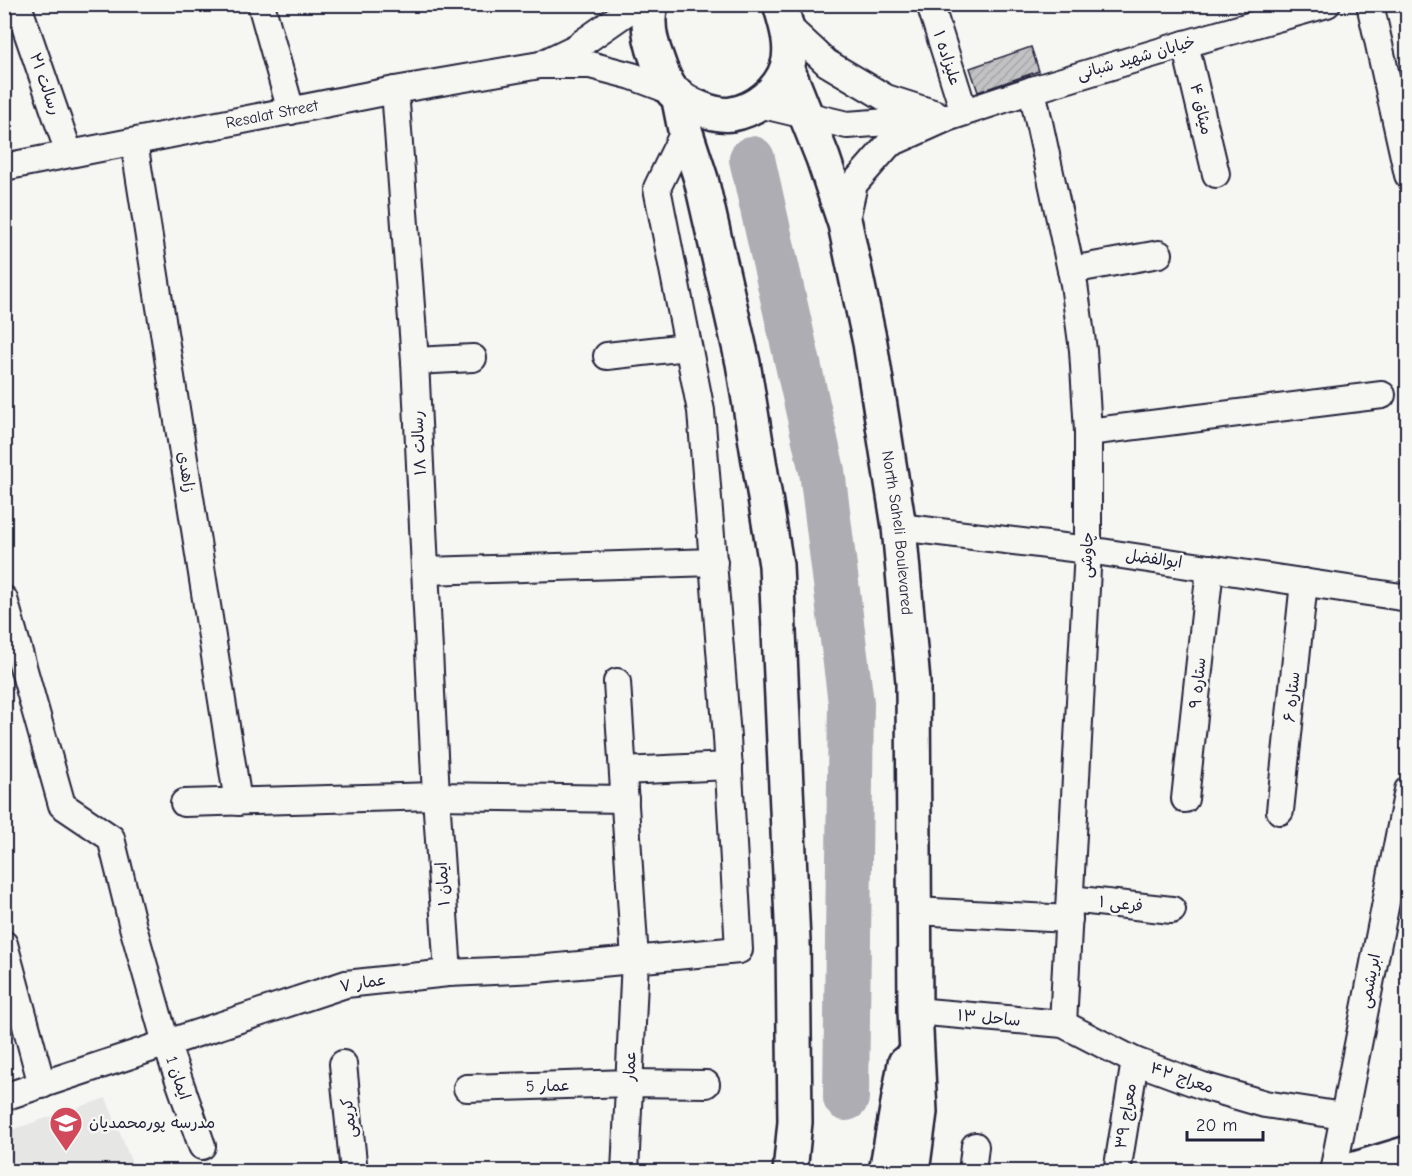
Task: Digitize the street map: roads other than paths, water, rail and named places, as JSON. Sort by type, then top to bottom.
[{"type":"main road","points":[[651,4],[648,16],[651,44],[675,93],[701,179],[743,363],[776,565],[793,942],[795,1122],[790,1172]]},
{"type":"main road","points":[[675,93],[701,110],[731,114],[759,104],[776,87],[787,68],[789,51],[783,15]]},
{"type":"main road","name":"North Saheli Boulevared","points":[[787,68],[807,115],[845,224],[870,343],[899,527],[913,682],[915,1011]]},
{"type":"main road","points":[[886,1172],[915,1011]]},
{"type":"main road","points":[[912,1172],[920,1112],[915,1011]]},
{"type":"main road","points":[[770,1172],[794,1021]]},
{"type":"main road","points":[[1345,1172],[1407,1153]]},
{"type":"street","points":[[261,4],[291,111]]},
{"type":"street","points":[[540,65],[575,48],[638,4]]},
{"type":"street","name":"علیزاده ۱","points":[[930,4],[956,115]]},
{"type":"street","name":"خیابان شهید شبانی","points":[[845,224],[854,184],[889,144],[956,115],[1185,44],[1244,15],[1327,4]]},
{"type":"street","points":[[1370,4],[1407,175]]},
{"type":"street","name":"رسالت ۲۱","points":[[21,14],[69,153]]},
{"type":"street","points":[[783,15],[827,63],[886,98],[956,115]]},
{"type":"street","name":"میثاق ۴","points":[[1185,44],[1216,174]]},
{"type":"street","points":[[540,65],[590,65],[632,76],[675,93]]},
{"type":"street","name":"Resalat Street","points":[[4,166],[395,90],[540,65]]},
{"type":"street","name":"رسالت ۱۸","points":[[395,90],[415,361],[436,796]]},
{"type":"street","name":"چاوشی","points":[[1032,90],[1071,270],[1083,350],[1088,432],[1088,550],[1063,1024]]},
{"type":"street","name":"خیابان شهید شبانی","points":[[759,104],[847,125],[956,115]]},
{"type":"street","points":[[623,771],[729,766],[701,411],[657,188],[685,130]]},
{"type":"street","name":"زاهدی","points":[[134,142],[238,802]]},
{"type":"street","points":[[1071,270],[1159,254]]},
{"type":"street","points":[[607,356],[687,347]]},
{"type":"street","points":[[415,361],[472,358]]},
{"type":"street","points":[[1088,432],[1382,395]]},
{"type":"street","name":"ابوالفضل","points":[[899,527],[1088,550],[1407,598]]},
{"type":"street","points":[[425,571],[714,562]]},
{"type":"street","name":"ستاره ۹","points":[[1185,799],[1210,568]]},
{"type":"street","name":"ستاره ۶","points":[[1280,811],[1304,582]]},
{"type":"street","name":"ایمان 1","points":[[4,600],[63,805],[111,838],[133,927],[166,1043],[202,1146]]},
{"type":"street","name":"عمار","points":[[617,682],[634,960],[625,1172]]},
{"type":"street","name":"عمار ۷","points":[[4,1097],[346,984],[448,973],[537,969],[738,950],[729,766]]},
{"type":"street","name":"ابریشمی","points":[[1333,1172],[1407,790]]},
{"type":"street","points":[[184,803],[436,796],[625,799]]},
{"type":"street","name":"ایمان ۱","points":[[436,796],[448,973]]},
{"type":"street","name":"فرعی ۱","points":[[915,911],[1172,910]]},
{"type":"street","points":[[4,944],[42,1085]]},
{"type":"street","name":"ساحل ۱۳","points":[[915,1011],[1063,1024]]},
{"type":"street","name":"معراج ۴۲","points":[[1063,1024],[1135,1061],[1203,1086],[1265,1104],[1343,1116]]},
{"type":"street","name":"معراج ۳۹","points":[[1117,1172],[1135,1061]]},
{"type":"street","name":"کریمی","points":[[343,1064],[354,1172]]},
{"type":"street","name":"عمار 5","points":[[467,1088],[706,1083]]},
{"type":"street","points":[[972,1172],[975,1146]]},
{"type":"waterway","points":[[752,159],[822,471],[851,703],[846,1098]]},
{"type":"place","name":"مدرسه پورمحمدیان","points":[[66,1152]]}]
